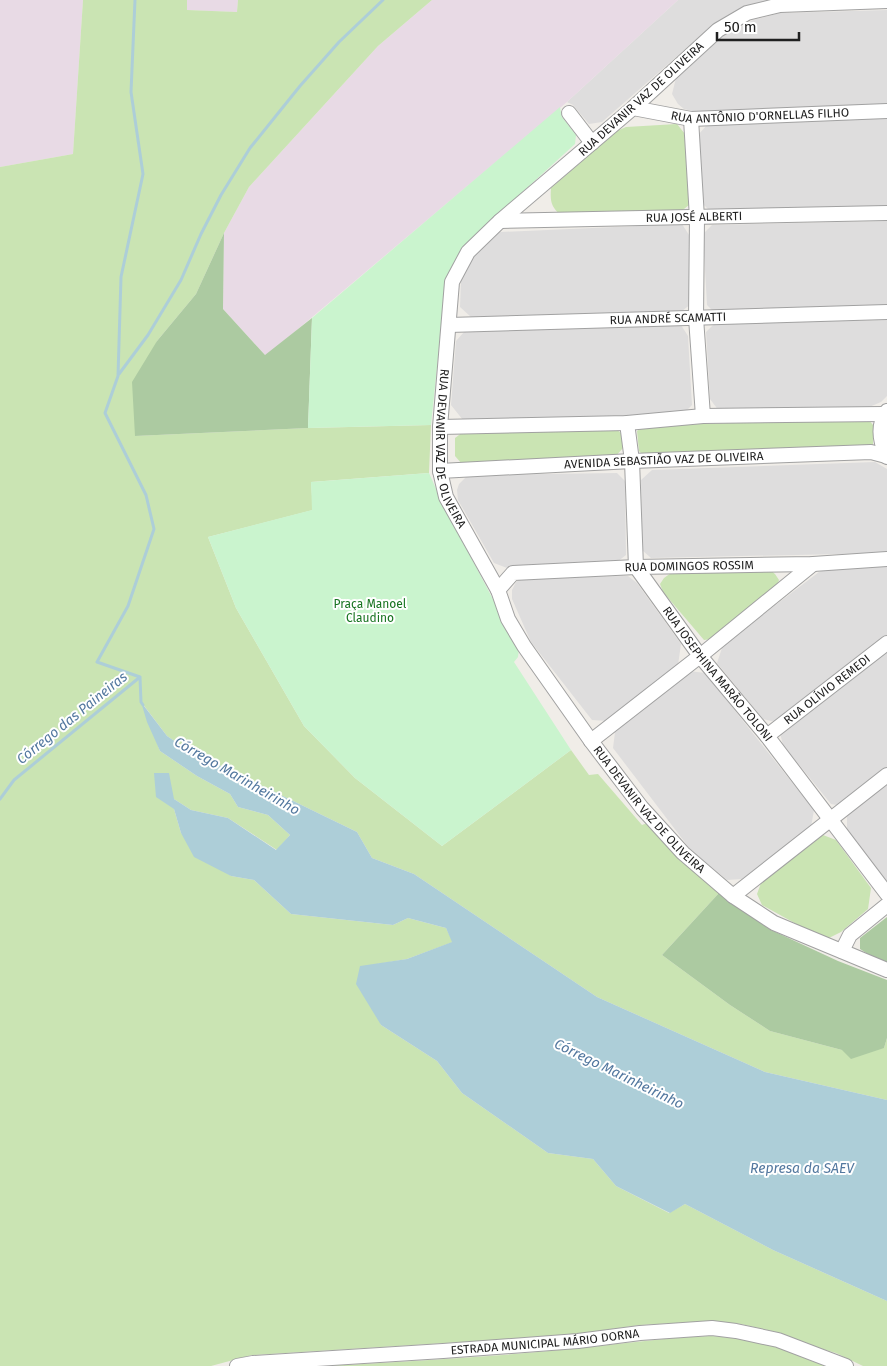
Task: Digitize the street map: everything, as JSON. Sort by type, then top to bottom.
[{"type":"street","name":"RUA DEVANIR VAZ DE OLIVEIRA","points":[[887,1],[780,5],[747,13],[718,30],[633,108],[500,221],[468,252],[452,282],[450,325],[440,426],[440,470],[446,497],[498,590],[508,619],[524,646],[591,741],[642,808],[683,853],[733,896],[774,923],[887,970]]},
{"type":"street","name":"RUA ANTÔNIO D'ORNELLAS FILHO","points":[[633,108],[691,119],[887,111]]},
{"type":"street","points":[[569,113],[592,143]]},
{"type":"street","points":[[691,119],[697,218],[696,318],[703,416]]},
{"type":"street","name":"RUA JOSÉ ALBERTI","points":[[500,221],[887,213]]},
{"type":"street","name":"RUA ANDRÉ SCAMATTI","points":[[450,325],[887,312]]},
{"type":"street","points":[[440,426],[627,423],[703,416],[886,412],[880,428],[881,443],[887,456]]},
{"type":"street","points":[[627,423],[632,461],[636,567]]},
{"type":"street","name":"AVENIDA SEBASTIÃO VAZ DE OLIVEIRA","points":[[440,470],[871,452],[887,456]]},
{"type":"street","name":"RUA DOMINGOS ROSSIM","points":[[498,590],[513,573],[636,567],[813,564],[887,559]]},
{"type":"street","points":[[591,741],[813,564]]},
{"type":"street","name":"RUA JOSEPHINA MARÃO TOLONI","points":[[636,567],[700,656],[767,736],[887,894]]},
{"type":"street","name":"RUA OLÍVIO REMEDI","points":[[767,736],[887,642]]},
{"type":"street","points":[[733,896],[887,775]]},
{"type":"street","points":[[842,951],[850,935],[887,905]]},
{"type":"street","name":"ESTRADA MUNICIPAL MÁRIO DORNA","points":[[238,1366],[253,1362],[526,1345],[640,1333],[712,1328],[778,1340],[846,1366]]},
{"type":"shaded area","points":[[0,0],[83,0],[73,154],[0,167]]},
{"type":"shaded area","points":[[187,0],[238,0],[237,12],[186,10]]},
{"type":"shaded area","points":[[432,0],[678,0],[567,102],[266,356],[223,309],[224,233],[249,187],[378,46]]},
{"type":"shaded area","points":[[678,0],[773,0],[744,6],[714,24],[602,122],[589,124],[573,105],[567,102]]},
{"type":"shaded area","points":[[887,10],[887,104],[699,113],[684,109],[678,104],[672,94],[676,78],[723,36],[753,20],[780,13]]},
{"type":"shaded area","points":[[887,118],[887,206],[710,211],[703,204],[698,135],[707,125]]},
{"type":"shaded area","points":[[887,221],[887,305],[714,312],[707,305],[703,234],[712,225]]},
{"type":"shaded area","points":[[682,224],[689,235],[691,304],[682,311],[471,317],[460,307],[461,280],[472,258],[500,232]]},
{"type":"shaded area","points":[[887,320],[887,396],[881,402],[867,408],[719,411],[710,399],[706,332],[715,323]]},
{"type":"shaded area","points":[[681,325],[688,336],[692,405],[683,414],[463,420],[451,405],[456,341],[464,332]]},
{"type":"shaded area","points":[[875,462],[887,469],[887,553],[651,558],[642,550],[641,480],[652,470]]},
{"type":"shaded area","points":[[617,473],[625,481],[626,555],[617,562],[507,568],[494,563],[458,500],[457,490],[459,484],[468,475]]},
{"type":"shaded area","points":[[887,565],[887,635],[775,722],[763,719],[717,663],[723,645],[819,572],[833,567]]},
{"type":"shaded area","points":[[628,576],[637,583],[681,644],[678,665],[607,721],[592,720],[531,642],[512,599],[512,590],[516,582],[523,577]]},
{"type":"shaded area","points":[[887,651],[887,770],[842,806],[831,804],[783,745],[780,733]]},
{"type":"shaded area","points":[[689,671],[705,673],[814,810],[811,827],[742,879],[727,880],[690,849],[613,748],[615,732]]},
{"type":"shaded area","points":[[887,783],[887,881],[847,829],[847,815]]},
{"type":"green space","points":[[83,0],[187,0],[187,10],[237,12],[238,0],[432,0],[378,46],[249,187],[224,233],[196,294],[157,341],[135,436],[308,428],[431,425],[429,473],[311,482],[313,510],[208,537],[236,608],[304,726],[355,778],[442,846],[571,750],[589,775],[598,774],[642,825],[650,822],[719,893],[662,955],[730,1005],[770,1031],[842,1050],[884,1048],[887,1038],[887,1100],[765,1072],[597,997],[414,874],[372,858],[357,832],[188,750],[167,736],[142,703],[160,751],[197,776],[230,794],[238,807],[268,815],[290,835],[277,850],[228,818],[191,810],[174,799],[174,809],[181,833],[231,876],[254,880],[291,914],[393,925],[408,918],[446,928],[453,942],[407,959],[360,967],[381,1025],[437,1061],[462,1093],[548,1153],[593,1159],[616,1186],[669,1213],[685,1204],[773,1250],[887,1301],[887,1366],[863,1366],[836,1353],[780,1333],[741,1324],[713,1321],[640,1325],[578,1334],[526,1338],[252,1355],[211,1366],[0,1366],[0,167],[73,154]]},
{"type":"green space","points":[[560,107],[562,117],[576,135],[575,144],[495,217],[446,280],[431,425],[308,428],[312,318]]},
{"type":"green space","points":[[677,124],[685,134],[689,205],[679,213],[561,215],[555,209],[551,200],[551,188],[617,131],[626,127]]},
{"type":"green space","points":[[224,233],[223,309],[265,355],[312,318],[308,428],[135,436],[132,382],[157,341],[196,294]]},
{"type":"green space","points":[[867,418],[873,425],[873,445],[868,449],[643,455],[639,451],[637,431],[645,426]]},
{"type":"green space","points":[[615,428],[622,434],[623,448],[615,457],[462,464],[455,456],[455,438],[463,432]]},
{"type":"green space","name":"Praça Manoel Claudino","points":[[429,473],[441,500],[519,649],[518,657],[514,662],[571,750],[442,846],[355,778],[304,726],[236,608],[208,537],[312,510],[311,482]]},
{"type":"green space","points":[[769,569],[779,580],[777,586],[712,639],[704,640],[663,592],[660,584],[671,573]]},
{"type":"green space","points":[[823,835],[836,840],[871,888],[868,909],[841,932],[829,938],[818,936],[762,905],[757,894],[761,883]]},
{"type":"green space","points":[[719,893],[769,929],[838,961],[887,980],[887,1038],[884,1048],[851,1059],[842,1050],[770,1031],[730,1005],[662,955]]},
{"type":"green space","points":[[887,917],[887,962],[882,963],[860,949],[860,938]]},
{"type":"green space","points":[[711,1336],[768,1345],[827,1366],[326,1366],[516,1354],[662,1339]]},
{"type":"water","name":"Represa da SAEV","points":[[141,702],[167,736],[188,750],[357,832],[372,858],[414,874],[597,997],[765,1072],[887,1100],[887,1301],[773,1250],[685,1204],[670,1213],[616,1186],[593,1159],[548,1153],[462,1093],[437,1061],[381,1025],[356,984],[360,966],[407,959],[452,942],[446,928],[408,918],[393,925],[291,914],[254,880],[231,876],[194,857],[181,833],[174,809],[156,797],[154,773],[169,773],[174,799],[191,810],[228,818],[276,850],[290,835],[268,815],[238,807],[230,794],[197,776],[160,751],[147,722]]},
{"type":"waterway","name":"Córrego Marinheirinho","points":[[135,0],[131,92],[143,174],[121,277],[118,376],[105,413],[146,495],[154,529],[128,606],[97,662],[140,677],[141,702],[143,705]]},
{"type":"waterway","points":[[119,374],[148,335],[181,280],[221,195],[250,148],[300,86],[339,42],[383,0]]},
{"type":"waterway","name":"Córrego das Paineiras","points":[[0,799],[14,780],[140,677]]}]
